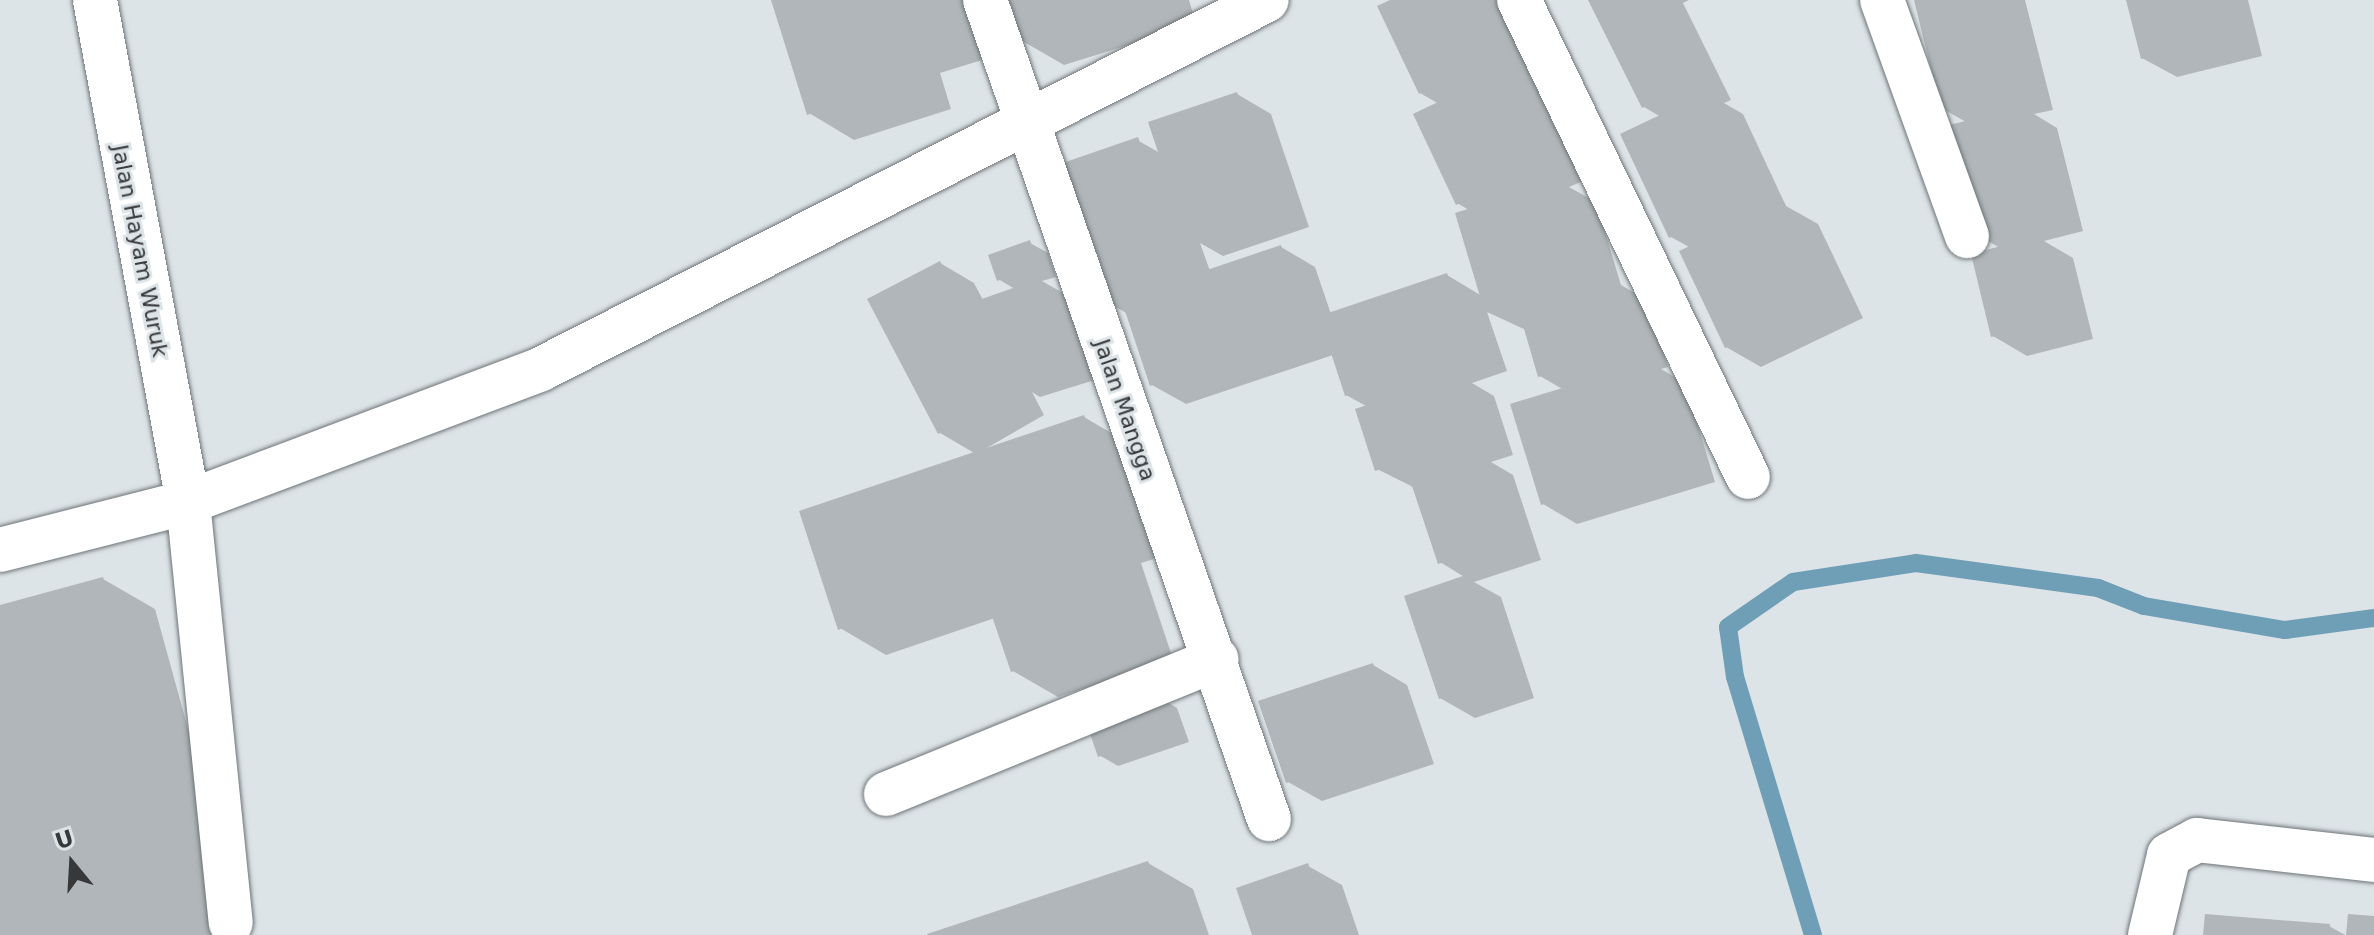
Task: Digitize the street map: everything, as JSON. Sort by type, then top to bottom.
[{"type":"street","name":"Jalan Hayam Wuruk","points":[[95,0],[188,502],[231,923]]},
{"type":"street","name":"Jalan Mangga","points":[[985,0],[1217,659],[1269,819]]},
{"type":"street","points":[[0,550],[188,502],[541,369],[1267,0]]},
{"type":"street","points":[[1519,0],[1748,477]]},
{"type":"street","points":[[1882,0],[1967,236]]},
{"type":"street","points":[[886,794],[1217,659]]},
{"type":"street","points":[[2150,935],[2169,855],[2197,840],[2374,860]]},
{"type":"building","points":[[771,0],[927,0],[937,34],[896,48],[906,84],[807,115]]},
{"type":"building","points":[[1005,0],[1144,0],[1144,1],[1017,40]]},
{"type":"building","points":[[1390,0],[1482,0],[1507,52],[1419,94],[1377,6]]},
{"type":"building","points":[[1588,0],[1658,0],[1698,80],[1642,108]]},
{"type":"building","points":[[1914,0],[1996,0],[2019,91],[1941,110]]},
{"type":"building","points":[[2126,0],[2219,0],[2229,37],[2141,59]]},
{"type":"building","points":[[1513,66],[1557,158],[1456,205],[1413,114]]},
{"type":"building","points":[[1237,92],[1276,208],[1187,238],[1148,122]]},
{"type":"building","points":[[1708,92],[1758,196],[1669,238],[1620,134]]},
{"type":"building","points":[[2023,106],[2050,212],[1969,233],[1942,127]]},
{"type":"building","points":[[1138,137],[1183,270],[1098,299],[1054,166]]},
{"type":"building","points":[[1562,180],[1592,281],[1485,313],[1455,213]]},
{"type":"building","points":[[1784,202],[1830,299],[1725,348],[1679,251]]},
{"type":"building","points":[[2039,236],[2060,320],[1991,337],[1971,254]]},
{"type":"building","points":[[1030,240],[1039,267],[997,281],[988,255]]},
{"type":"building","points":[[1281,245],[1310,332],[1150,386],[1121,299]]},
{"type":"building","points":[[940,261],[1011,395],[938,434],[867,299]]},
{"type":"building","points":[[1447,273],[1474,352],[1345,396],[1319,316]]},
{"type":"building","points":[[1041,278],[1068,358],[1004,379],[979,300]]},
{"type":"building","points":[[1613,278],[1635,348],[1538,377],[1518,308]]},
{"type":"building","points":[[1651,361],[1682,463],[1541,505],[1510,404]]},
{"type":"building","points":[[1460,374],[1480,435],[1375,471],[1355,409]]},
{"type":"building","points":[[1084,415],[1122,529],[1096,537],[1129,633],[1011,672],[980,581],[838,630],[799,511]]},
{"type":"building","points":[[1479,453],[1508,540],[1438,564],[1409,477]]},
{"type":"building","points":[[1466,575],[1501,679],[1439,699],[1404,596]]},
{"type":"building","points":[[103,577],[194,909],[100,935],[0,935],[0,605]]},
{"type":"building","points":[[1373,663],[1401,745],[1286,783],[1258,701]]},
{"type":"building","points":[[1159,695],[1172,731],[1098,757],[1085,719]]},
{"type":"building","points":[[1148,861],[1173,935],[927,935],[927,934]]},
{"type":"building","points":[[1308,863],[1332,935],[1252,935],[1236,888]]},
{"type":"building","points":[[2205,914],[2330,924],[2329,935],[2203,935]]},
{"type":"building","points":[[2348,914],[2374,916],[2374,935],[2346,935]]},
{"type":"waterway","points":[[1813,935],[1735,677],[1728,627],[1793,582],[1916,563],[2098,588],[2144,606],[2285,630],[2374,618]]}]
